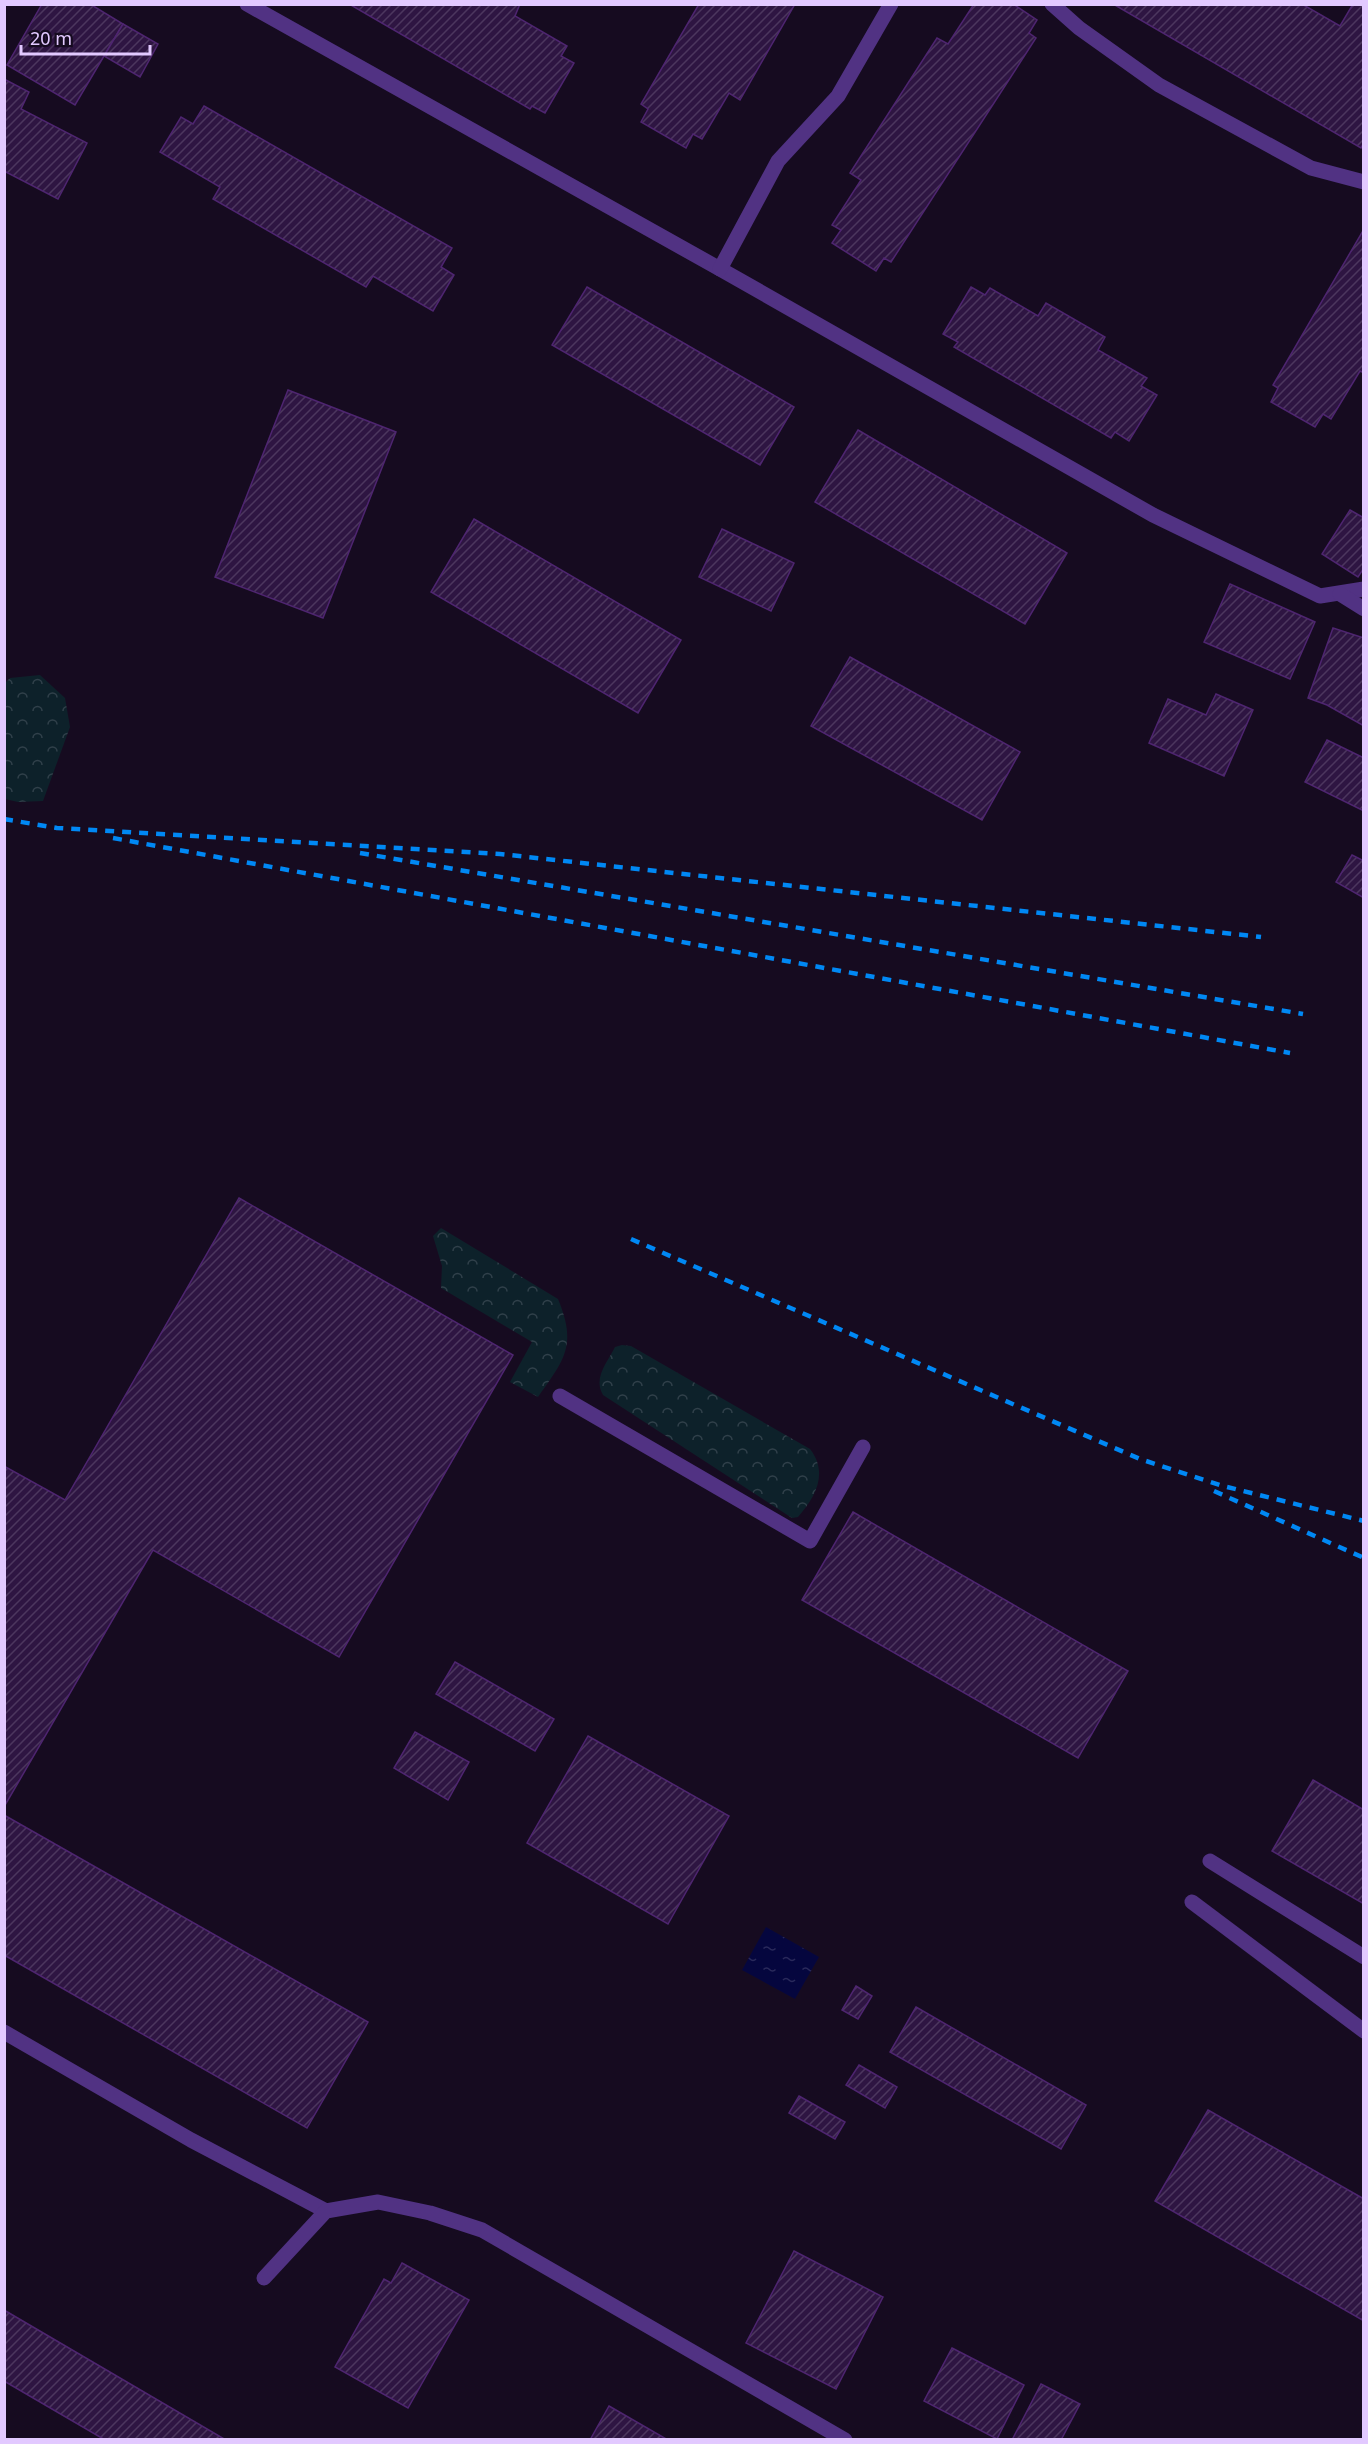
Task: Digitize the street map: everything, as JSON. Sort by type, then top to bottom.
[{"type":"lane","points":[[247,4],[1153,515],[1320,596],[1364,589]]},
{"type":"lane","points":[[720,269],[778,161],[838,96],[891,4]]},
{"type":"lane","points":[[1052,4],[1078,28],[1159,85],[1311,168],[1364,182]]},
{"type":"lane","points":[[1340,594],[1364,609]]},
{"type":"lane","points":[[560,1396],[810,1541],[863,1447]]},
{"type":"lane","points":[[1210,1861],[1364,1957]]},
{"type":"lane","points":[[1192,1902],[1364,2031]]},
{"type":"lane","points":[[4,2032],[191,2140],[326,2211]]},
{"type":"lane","points":[[264,2278],[326,2211],[378,2202],[430,2213],[482,2230],[845,2439]]},
{"type":"green space","points":[[40,675],[65,698],[70,727],[43,801],[18,802],[5,799],[5,683],[10,678]]},
{"type":"green space","points":[[441,1228],[558,1299],[567,1328],[565,1351],[555,1372],[538,1397],[510,1382],[532,1342],[441,1288],[442,1266],[433,1236]]},
{"type":"green space","points":[[631,1346],[810,1449],[819,1467],[818,1485],[810,1502],[798,1517],[792,1518],[603,1395],[600,1389],[602,1371],[615,1347]]},
{"type":"water","points":[[766,1927],[819,1957],[795,1999],[742,1970]]},
{"type":"building","points":[[42,4],[90,4],[123,24],[75,105],[7,65]]},
{"type":"building","points":[[349,4],[520,4],[515,16],[567,46],[561,56],[574,63],[545,113],[532,106],[530,109]]},
{"type":"building","points":[[699,4],[795,4],[740,100],[729,93],[702,139],[693,134],[686,148],[641,122],[648,109],[641,104]]},
{"type":"building","points":[[974,4],[1013,4],[1037,20],[1029,33],[1036,38],[891,262],[884,258],[876,271],[832,243],[841,230],[832,225],[861,180],[850,173],[937,38],[948,44]]},
{"type":"building","points":[[1113,4],[1302,4],[1340,26],[1353,4],[1364,4],[1364,143],[1361,148]]},
{"type":"building","points":[[123,24],[158,44],[140,77],[104,56]]},
{"type":"building","points":[[4,79],[29,92],[21,109],[87,143],[58,199],[4,171]]},
{"type":"building","points":[[204,106],[452,248],[441,267],[454,275],[433,311],[373,276],[366,287],[213,199],[220,187],[160,152],[181,117],[193,124]]},
{"type":"building","points":[[1364,229],[1364,373],[1360,371],[1331,419],[1323,414],[1315,427],[1271,402],[1278,388],[1273,385]]},
{"type":"building","points":[[587,287],[794,407],[760,465],[552,345]]},
{"type":"building","points":[[971,287],[985,295],[990,288],[1038,316],[1046,303],[1105,337],[1098,350],[1147,378],[1141,386],[1157,395],[1129,441],[1115,432],[1111,438],[954,347],[958,342],[943,334]]},
{"type":"building","points":[[288,390],[396,432],[323,618],[215,577]]},
{"type":"building","points":[[858,430],[1067,553],[1025,624],[815,502]]},
{"type":"building","points":[[1350,510],[1364,518],[1364,568],[1358,577],[1322,554]]},
{"type":"building","points":[[474,519],[681,640],[638,713],[431,592]]},
{"type":"building","points":[[722,529],[794,563],[771,611],[699,577]]},
{"type":"building","points":[[1230,584],[1315,622],[1290,679],[1204,642]]},
{"type":"building","points":[[1333,628],[1364,638],[1364,726],[1327,705],[1308,698]]},
{"type":"building","points":[[850,657],[1020,752],[982,820],[811,726]]},
{"type":"building","points":[[1216,694],[1253,710],[1224,776],[1149,743],[1168,699],[1206,715]]},
{"type":"building","points":[[1327,740],[1364,758],[1364,811],[1305,782]]},
{"type":"building","points":[[1352,855],[1364,861],[1364,898],[1336,882]]},
{"type":"building","points":[[239,1198],[513,1355],[339,1657],[153,1550],[4,1807],[4,1466],[65,1500]]},
{"type":"building","points":[[853,1512],[1128,1671],[1078,1758],[802,1600]]},
{"type":"building","points":[[455,1662],[554,1719],[535,1751],[436,1694]]},
{"type":"building","points":[[415,1732],[469,1762],[448,1800],[394,1768]]},
{"type":"building","points":[[588,1736],[729,1816],[668,1924],[527,1843]]},
{"type":"building","points":[[1313,1780],[1364,1810],[1364,1904],[1272,1851]]},
{"type":"building","points":[[4,1815],[368,2022],[307,2128],[4,1955]]},
{"type":"building","points":[[856,1986],[872,1996],[858,2019],[842,2010]]},
{"type":"building","points":[[916,2007],[1086,2105],[1061,2149],[890,2052]]},
{"type":"building","points":[[859,2065],[897,2087],[885,2108],[846,2085]]},
{"type":"building","points":[[799,2096],[845,2122],[835,2139],[789,2113]]},
{"type":"building","points":[[1208,2110],[1364,2199],[1364,2321],[1155,2201]]},
{"type":"building","points":[[794,2251],[883,2297],[836,2389],[746,2343]]},
{"type":"building","points":[[402,2263],[469,2300],[408,2408],[335,2367],[384,2279],[391,2283]]},
{"type":"building","points":[[4,2310],[226,2440],[105,2440],[4,2381]]},
{"type":"building","points":[[952,2348],[1024,2385],[997,2439],[924,2401]]},
{"type":"building","points":[[1041,2384],[1080,2404],[1061,2440],[1012,2440]]},
{"type":"building","points":[[609,2406],[668,2440],[590,2440]]},
{"type":"railway","points":[[4,819],[57,828],[500,854],[1261,937]]},
{"type":"railway","points":[[113,838],[1290,1053]]},
{"type":"railway","points":[[360,853],[1303,1014]]},
{"type":"railway","points":[[631,1239],[1140,1459],[1223,1486],[1364,1521]]},
{"type":"railway","points":[[1214,1491],[1364,1558]]}]
